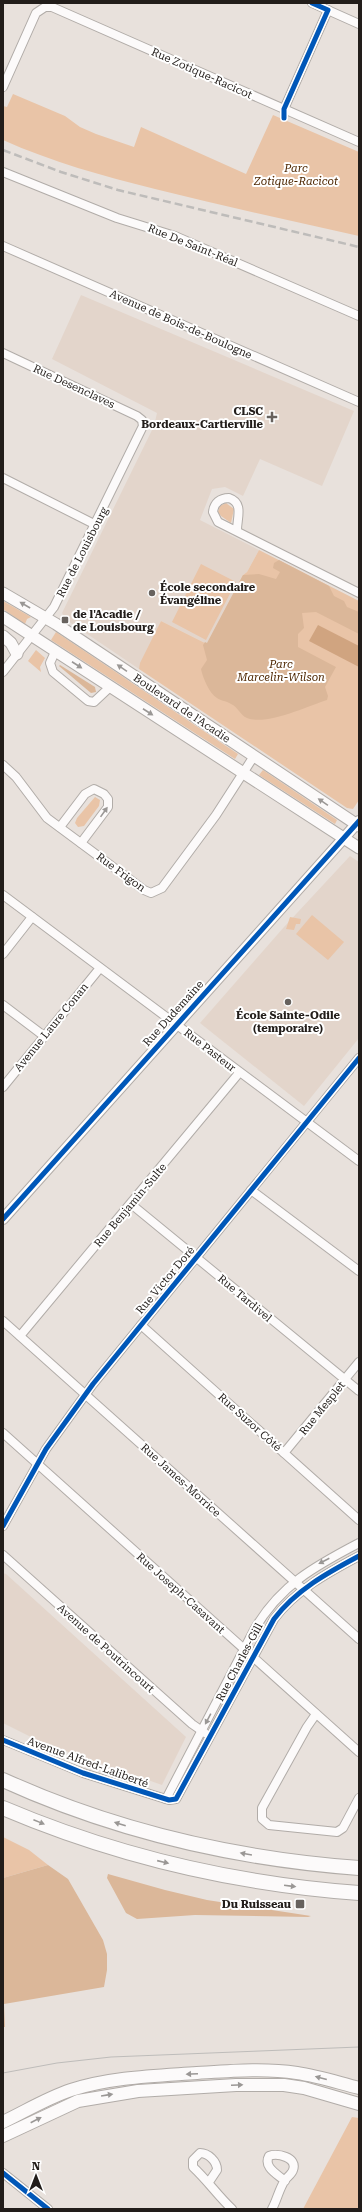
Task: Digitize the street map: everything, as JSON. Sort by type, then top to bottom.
[{"type":"highway","points":[[3,1780],[90,1814],[188,1842],[281,1860],[359,1868]]},
{"type":"highway","points":[[3,1808],[90,1841],[175,1865],[272,1884],[359,1893]]},
{"type":"main road","name":"Boulevard de l'Acadie","points":[[3,593],[47,618],[254,756],[358,823]]},
{"type":"main road","name":"Boulevard de l'Acadie","points":[[3,617],[359,848]]},
{"type":"main road","points":[[3,636],[11,643],[17,654]]},
{"type":"main road","points":[[3,2122],[70,2090],[94,2084],[132,2078],[219,2072],[277,2071],[306,2074],[359,2088]]},
{"type":"main road","points":[[3,2136],[78,2101],[138,2091],[236,2085],[284,2085],[313,2090],[359,2104]]},
{"type":"street","points":[[312,3],[359,24]]},
{"type":"street","name":"Rue Zotique-Racicot","points":[[3,88],[35,15],[45,7],[55,8],[359,142]]},
{"type":"street","points":[[284,109],[328,10]]},
{"type":"street","name":"Rue De Saint-Réal","points":[[3,172],[117,218],[175,236],[359,316]]},
{"type":"street","name":"Avenue de Bois-de-Boulogne","points":[[3,246],[359,402]]},
{"type":"street","name":"Rue Desenclaves","points":[[3,353],[137,416],[143,422]]},
{"type":"street","name":"Rue de Louisbourg","points":[[3,672],[47,618],[96,525],[142,431],[143,422]]},
{"type":"street","points":[[3,478],[96,525]]},
{"type":"street","points":[[237,530],[359,593]]},
{"type":"street","points":[[55,652],[50,663],[53,672],[88,701],[94,702],[110,687]]},
{"type":"street","name":"Rue Frigon","points":[[3,765],[16,777],[44,815],[146,892],[156,892],[162,888],[213,820],[254,756]]},
{"type":"street","points":[[60,827],[86,792],[94,789],[104,794],[109,801],[108,807],[81,843]]},
{"type":"street","name":"Rue Dudemaine","points":[[3,1219],[358,823]]},
{"type":"street","name":"Rue Pasteur","points":[[3,896],[359,1161]]},
{"type":"street","points":[[3,954],[32,917]]},
{"type":"street","name":"Avenue Laure Conan","points":[[3,1087],[100,968]]},
{"type":"street","points":[[3,1005],[44,1036]]},
{"type":"street","name":"Rue Victor Doré","points":[[3,1526],[51,1441],[141,1325],[359,1058]]},
{"type":"street","name":"Rue Benjamin-Sulte","points":[[20,1336],[239,1073]]},
{"type":"street","points":[[251,1190],[359,1271]]},
{"type":"street","name":"Rue Tardivel","points":[[131,1204],[359,1391]]},
{"type":"street","name":"Rue James-Morrice","points":[[3,1321],[359,1639]]},
{"type":"street","name":"Rue Suzor Côté","points":[[141,1325],[359,1520]]},
{"type":"street","name":"Rue Mesplet","points":[[284,1453],[359,1362]]},
{"type":"street","name":"Rue Joseph-Casavant","points":[[3,1433],[252,1658],[359,1752]]},
{"type":"street","name":"Rue Charles-Gill","points":[[359,1543],[316,1565],[294,1582],[268,1609],[244,1650],[166,1799],[173,1800],[178,1798],[274,1619],[303,1589],[322,1576],[359,1556]]},
{"type":"street","name":"Avenue de Poutrincourt","points":[[3,1555],[201,1732],[211,1737]]},
{"type":"street","points":[[316,1714],[307,1727],[263,1806],[261,1812],[262,1819],[269,1825],[337,1832],[343,1828],[359,1798]]},
{"type":"street","name":"Avenue Alfred-Laliberté","points":[[3,1740],[83,1773],[166,1799]]},
{"type":"street","points":[[3,2173],[48,2209]]},
{"type":"street","points":[[272,2209],[285,2181]]},
{"type":"street","points":[[209,2182],[216,2194],[232,2209]]},
{"type":"shaded area","points":[[81,295],[354,411],[322,486],[260,459],[243,496],[225,487],[212,489],[200,520],[259,550],[247,572],[243,575],[207,644],[161,621],[139,669],[65,619],[62,613],[154,426],[157,413],[52,359]]},
{"type":"shaded area","points":[[318,625],[359,646],[359,667],[309,641]]},
{"type":"shaded area","name":"École Sainte-Odile (temporaire)","points":[[350,856],[359,862],[359,1038],[304,1106],[200,1023],[284,927]]},
{"type":"shaded area","points":[[3,1573],[6,1574],[186,1737],[162,1785],[43,1743],[3,1723]]},
{"type":"green space","name":"Parc Zotique-Racicot","points":[[13,94],[65,116],[80,127],[96,134],[134,147],[141,127],[246,174],[273,115],[359,152],[359,236],[97,174],[21,148],[3,140],[3,106],[7,107]]},
{"type":"green space","points":[[226,503],[234,509],[231,523],[218,512],[220,506]]},
{"type":"green space","name":"Parc Marcelin-Wilson","points":[[259,550],[359,601],[359,800],[353,809],[347,808],[139,669],[140,663],[161,621],[207,644],[243,575],[247,572]]},
{"type":"green space","points":[[279,560],[329,586],[334,596],[344,601],[347,607],[359,612],[359,634],[316,612],[302,613],[304,628],[298,634],[298,647],[336,667],[325,687],[328,696],[327,700],[287,714],[255,720],[245,717],[233,705],[219,699],[211,693],[201,669],[207,660],[203,645],[205,642],[207,643],[243,575],[259,574],[276,579],[280,572],[273,568],[274,563]]},
{"type":"green space","points":[[201,564],[236,582],[206,640],[172,622]]},
{"type":"green space","points":[[3,601],[31,617],[27,619],[25,624],[3,609]]},
{"type":"green space","points":[[56,632],[238,754],[235,759],[51,640]]},
{"type":"green space","points":[[36,650],[45,658],[40,667],[41,672],[28,661]]},
{"type":"green space","points":[[60,665],[95,687],[96,692],[91,693],[59,666]]},
{"type":"green space","points":[[263,770],[337,820],[335,824],[259,775]]},
{"type":"green space","points":[[95,797],[100,800],[99,806],[84,826],[78,827],[75,823],[77,818]]},
{"type":"green space","points":[[312,915],[344,942],[328,960],[296,934]]},
{"type":"green space","points":[[290,917],[301,919],[300,924],[296,924],[294,930],[286,929]]},
{"type":"green space","points":[[3,1837],[29,1850],[48,1865],[3,1878]]},
{"type":"green space","points":[[48,1865],[68,1879],[103,1940],[107,1954],[107,1970],[104,1987],[4,2004],[5,2027],[3,2027],[3,1878]]},
{"type":"green space","points":[[108,1874],[207,1900],[311,1916],[195,1915],[137,1919],[126,1913],[107,1878]]},
{"type":"green space","points":[[352,2117],[359,2118],[359,2209],[303,2209]]},
{"type":"tram line","points":[[3,2073],[57,2063],[111,2057],[359,2047]]},
{"type":"railway","points":[[3,150],[61,172],[118,190],[359,247]]},
{"type":"cycle path","points":[[284,118],[284,109],[328,10],[312,3]]},
{"type":"cycle path","points":[[3,1219],[359,821]]},
{"type":"cycle path","points":[[3,1526],[46,1449],[93,1384],[359,1058]]},
{"type":"cycle path","points":[[3,1740],[83,1773],[169,1800],[176,1799],[274,1619],[292,1599],[302,1591],[335,1569],[359,1556]]},
{"type":"cycle path","points":[[3,2173],[48,2209]]},
{"type":"place","name":"CLSC Bordeaux-Cartierville","points":[[272,417]]},
{"type":"place","name":"École secondaire Évangéline","points":[[152,593]]},
{"type":"place","name":"de l'Acadie / de Louisbourg","points":[[65,620]]},
{"type":"place","name":"École Sainte-Odile (temporaire)","points":[[288,1002]]},
{"type":"place","name":"Du Ruisseau","points":[[300,1904]]}]
